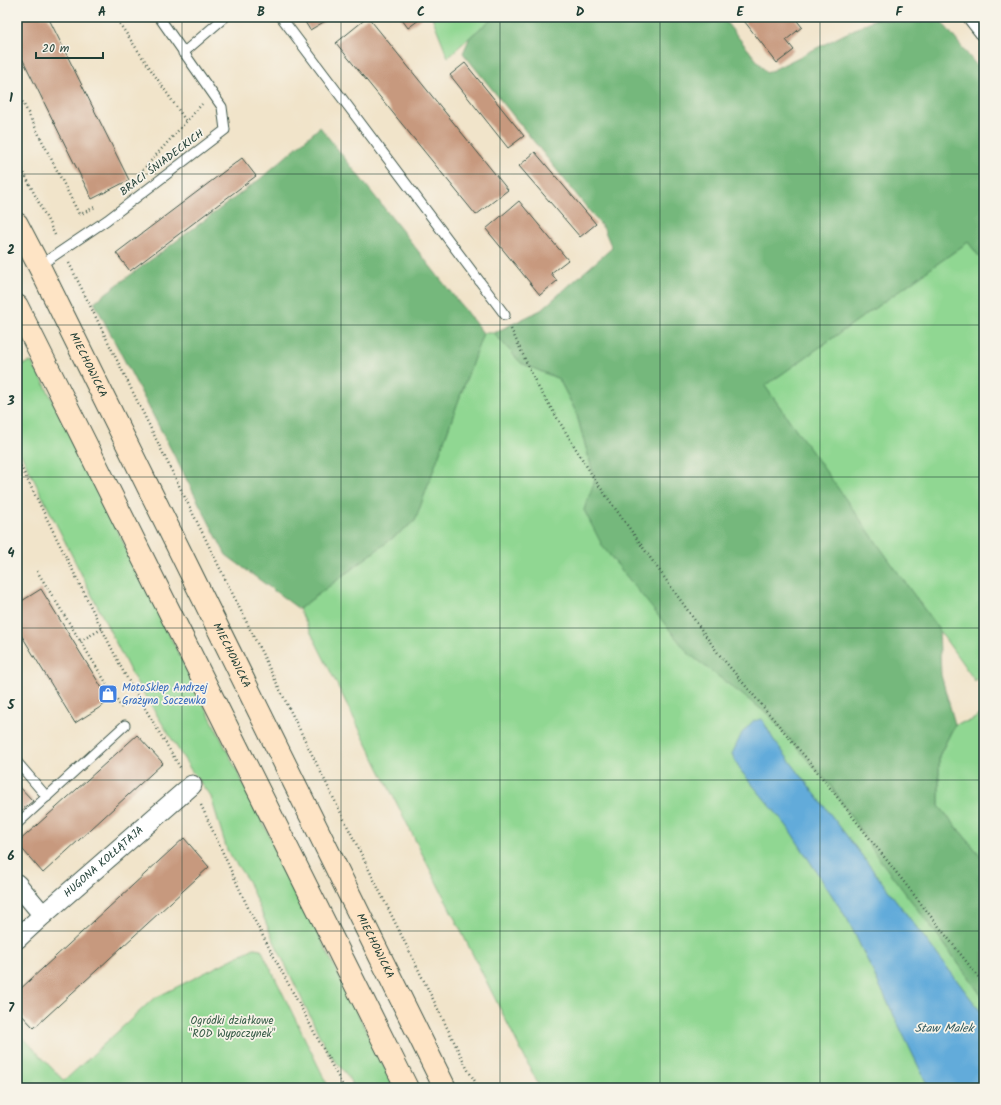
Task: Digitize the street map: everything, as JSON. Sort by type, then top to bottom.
[{"type":"main road","name":"MIECHOWICKA","points":[[17,224],[445,1088]]},
{"type":"main road","points":[[17,306],[407,1088]]},
{"type":"street","points":[[974,17],[984,31]]},
{"type":"street","name":"HUGONA KOŁŁĄTAJA","points":[[17,939],[192,785]]},
{"type":"street","points":[[17,884],[43,915]]},
{"type":"lane","name":"BRACI ŚNIADECKICH","points":[[39,266],[107,220],[225,130],[222,107],[159,17]]},
{"type":"lane","points":[[183,53],[225,17]]},
{"type":"lane","points":[[281,17],[505,316]]},
{"type":"lane","points":[[17,824],[125,725]]},
{"type":"lane","points":[[17,762],[47,797]]},
{"type":"path","points":[[115,17],[186,121]]},
{"type":"path","points":[[17,91],[88,233]]},
{"type":"path","points":[[139,174],[212,93]]},
{"type":"path","points":[[17,159],[464,1063],[479,1088]]},
{"type":"path","points":[[79,215],[98,205]]},
{"type":"path","points":[[505,316],[538,384],[595,480],[714,646],[817,772],[984,984]]},
{"type":"path","points":[[17,459],[124,673],[192,785],[250,912],[344,1088]]},
{"type":"path","points":[[37,571],[127,717],[125,725]]},
{"type":"path","points":[[80,641],[102,629]]},
{"type":"green space","points":[[432,17],[494,17],[448,57]]},
{"type":"green space","points":[[494,17],[722,17],[767,73],[875,19],[921,22],[931,17],[938,17],[984,75],[984,263],[968,242],[765,386],[939,630],[941,675],[955,724],[939,756],[939,806],[984,860],[984,999],[877,856],[831,786],[770,716],[689,654],[603,547],[584,510],[595,480],[576,412],[559,379],[521,363],[494,333],[541,310],[612,248],[604,229],[463,53],[470,37]]},
{"type":"green space","points":[[320,127],[483,333],[415,521],[299,609],[226,555],[94,302],[260,179]]},
{"type":"green space","points":[[968,242],[984,263],[984,674],[975,681],[765,386]]},
{"type":"green space","points":[[483,333],[494,333],[521,363],[559,379],[576,412],[595,480],[584,510],[739,692],[770,716],[831,786],[877,856],[984,999],[984,1016],[773,739],[762,719],[732,754],[741,771],[787,826],[848,920],[929,1088],[540,1088],[299,609],[415,521]]},
{"type":"green space","points":[[31,362],[43,381],[395,1088],[354,1088],[347,1075],[324,1045],[273,939],[248,881],[227,850],[211,797],[191,770],[131,673],[17,446],[17,366]]},
{"type":"green space","points":[[984,713],[984,860],[939,806],[939,756],[955,724],[970,721]]},
{"type":"green space","name":"Ogródki działkowe \"ROD Wypoczynek\"","points":[[254,948],[261,949],[329,1088],[17,1088],[17,1031],[64,1081],[153,999]]},
{"type":"water","name":"Staw Malek","points":[[762,719],[773,739],[984,1016],[984,1088],[929,1088],[848,920],[787,826],[741,771],[732,754],[742,733],[753,721]]},
{"type":"building","points":[[17,17],[48,17],[129,180],[92,199],[17,48]]},
{"type":"building","points":[[302,17],[332,17],[310,30]]},
{"type":"building","points":[[368,17],[508,190],[476,215],[336,43]]},
{"type":"building","points":[[400,17],[423,17],[408,28]]},
{"type":"building","points":[[741,17],[794,17],[802,27],[786,40],[794,50],[777,63]]},
{"type":"building","points":[[465,63],[524,136],[508,148],[450,75]]},
{"type":"building","points":[[535,152],[596,224],[580,237],[519,166]]},
{"type":"building","points":[[242,158],[256,176],[130,271],[116,253]]},
{"type":"building","points":[[519,201],[568,260],[551,273],[557,281],[540,295],[486,229]]},
{"type":"building","points":[[41,589],[110,701],[75,723],[17,628],[17,604]]},
{"type":"building","points":[[137,735],[163,763],[43,873],[17,843]]},
{"type":"building","points":[[17,784],[33,801],[17,814]]},
{"type":"building","points":[[184,838],[209,867],[34,1028],[17,1010],[17,992]]},
{"type":"place","name":"MotoSklep Andrzej Grażyna Soczewka","points":[[108,694]]}]
